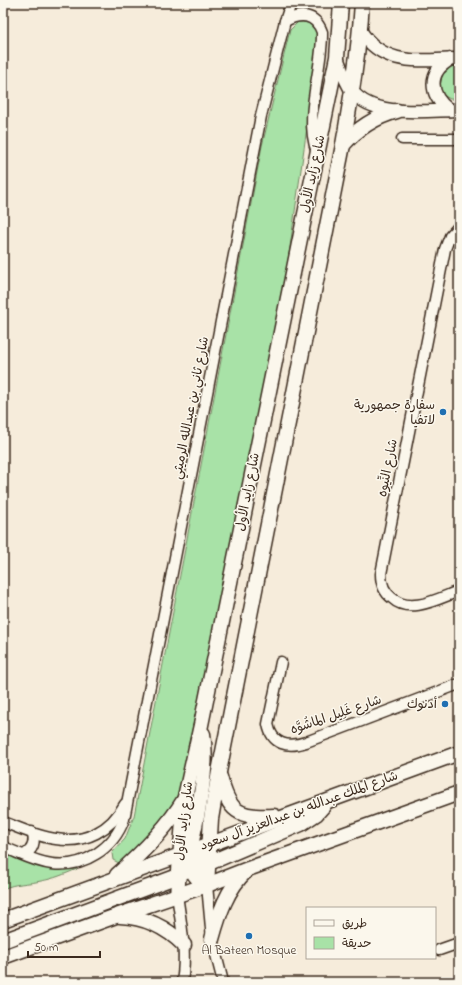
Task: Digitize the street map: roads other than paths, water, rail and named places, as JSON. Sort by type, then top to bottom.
[{"type":"main road","name":"شارع زايد الأول","points":[[177,895],[178,876],[185,852],[185,797],[337,57],[341,3]]},
{"type":"main road","name":"شارع زايد الأول","points":[[207,885],[211,819],[219,772],[343,145],[352,91],[362,3]]},
{"type":"main road","points":[[343,145],[353,134],[365,125],[381,116],[397,111]]},
{"type":"main road","points":[[201,725],[205,745],[204,769],[185,852],[191,870],[198,880],[207,885]]},
{"type":"main road","name":"شارع الملك عبدالله بن عبدالعزيز آل سعود","points":[[3,920],[111,881],[185,852],[459,753]]},
{"type":"main road","points":[[219,772],[227,799],[230,804],[240,813],[253,817],[287,816]]},
{"type":"main road","points":[[3,957],[207,885],[459,793]]},
{"type":"main road","points":[[111,881],[136,858],[159,833],[176,812],[185,797]]},
{"type":"main road","points":[[3,941],[178,876],[208,862],[301,824],[316,814],[328,801]]},
{"type":"main road","points":[[177,895],[191,870],[210,844]]},
{"type":"main road","points":[[212,939],[225,901],[232,887],[248,869]]},
{"type":"main road","points":[[116,916],[152,922],[170,933],[184,945]]},
{"type":"street","name":"شارع ثاني بن عبدالله الرميثي","points":[[3,847],[45,863],[61,865],[77,862],[94,856],[108,845],[120,829],[126,813],[127,801],[261,116],[291,3]]},
{"type":"street","points":[[285,21],[296,16],[306,16],[314,20],[322,32],[312,123],[313,140],[317,152]]},
{"type":"street","points":[[360,30],[375,48],[390,56],[409,60],[455,59]]},
{"type":"street","points":[[337,57],[352,91],[373,105],[397,111],[454,110]]},
{"type":"street","points":[[454,110],[440,103],[433,87],[435,75],[441,66],[455,59]]},
{"type":"street","points":[[402,140],[459,139]]},
{"type":"street","name":"شارع النِّيوه","points":[[459,226],[450,236],[445,248],[381,574],[382,586],[389,596],[404,605],[417,605],[459,591]]},
{"type":"street","name":"شارع غَلِيل الماشُوَّه","points":[[281,662],[268,724],[270,733],[276,740],[291,746],[306,742],[459,684]]},
{"type":"street","name":"شارع ثاني بن عبدالله الرميثي","points":[[3,822],[47,838],[64,840],[88,837],[111,823],[127,801]]},
{"type":"street","points":[[24,855],[31,850],[33,846],[34,841],[32,832]]},
{"type":"street","name":"شارع زايد الأول","points":[[207,885],[212,939],[222,982]]},
{"type":"street","name":"شارع زايد الأول","points":[[177,895],[184,945],[182,982]]},
{"type":"street","points":[[439,950],[459,943]]},
{"type":"place","name":"سفارة جمهورية لاتفيا","points":[[443,412]]},
{"type":"place","name":"أدنوك","points":[[445,704]]},
{"type":"place","name":"Al Bateen Mosque","points":[[249,936]]}]
